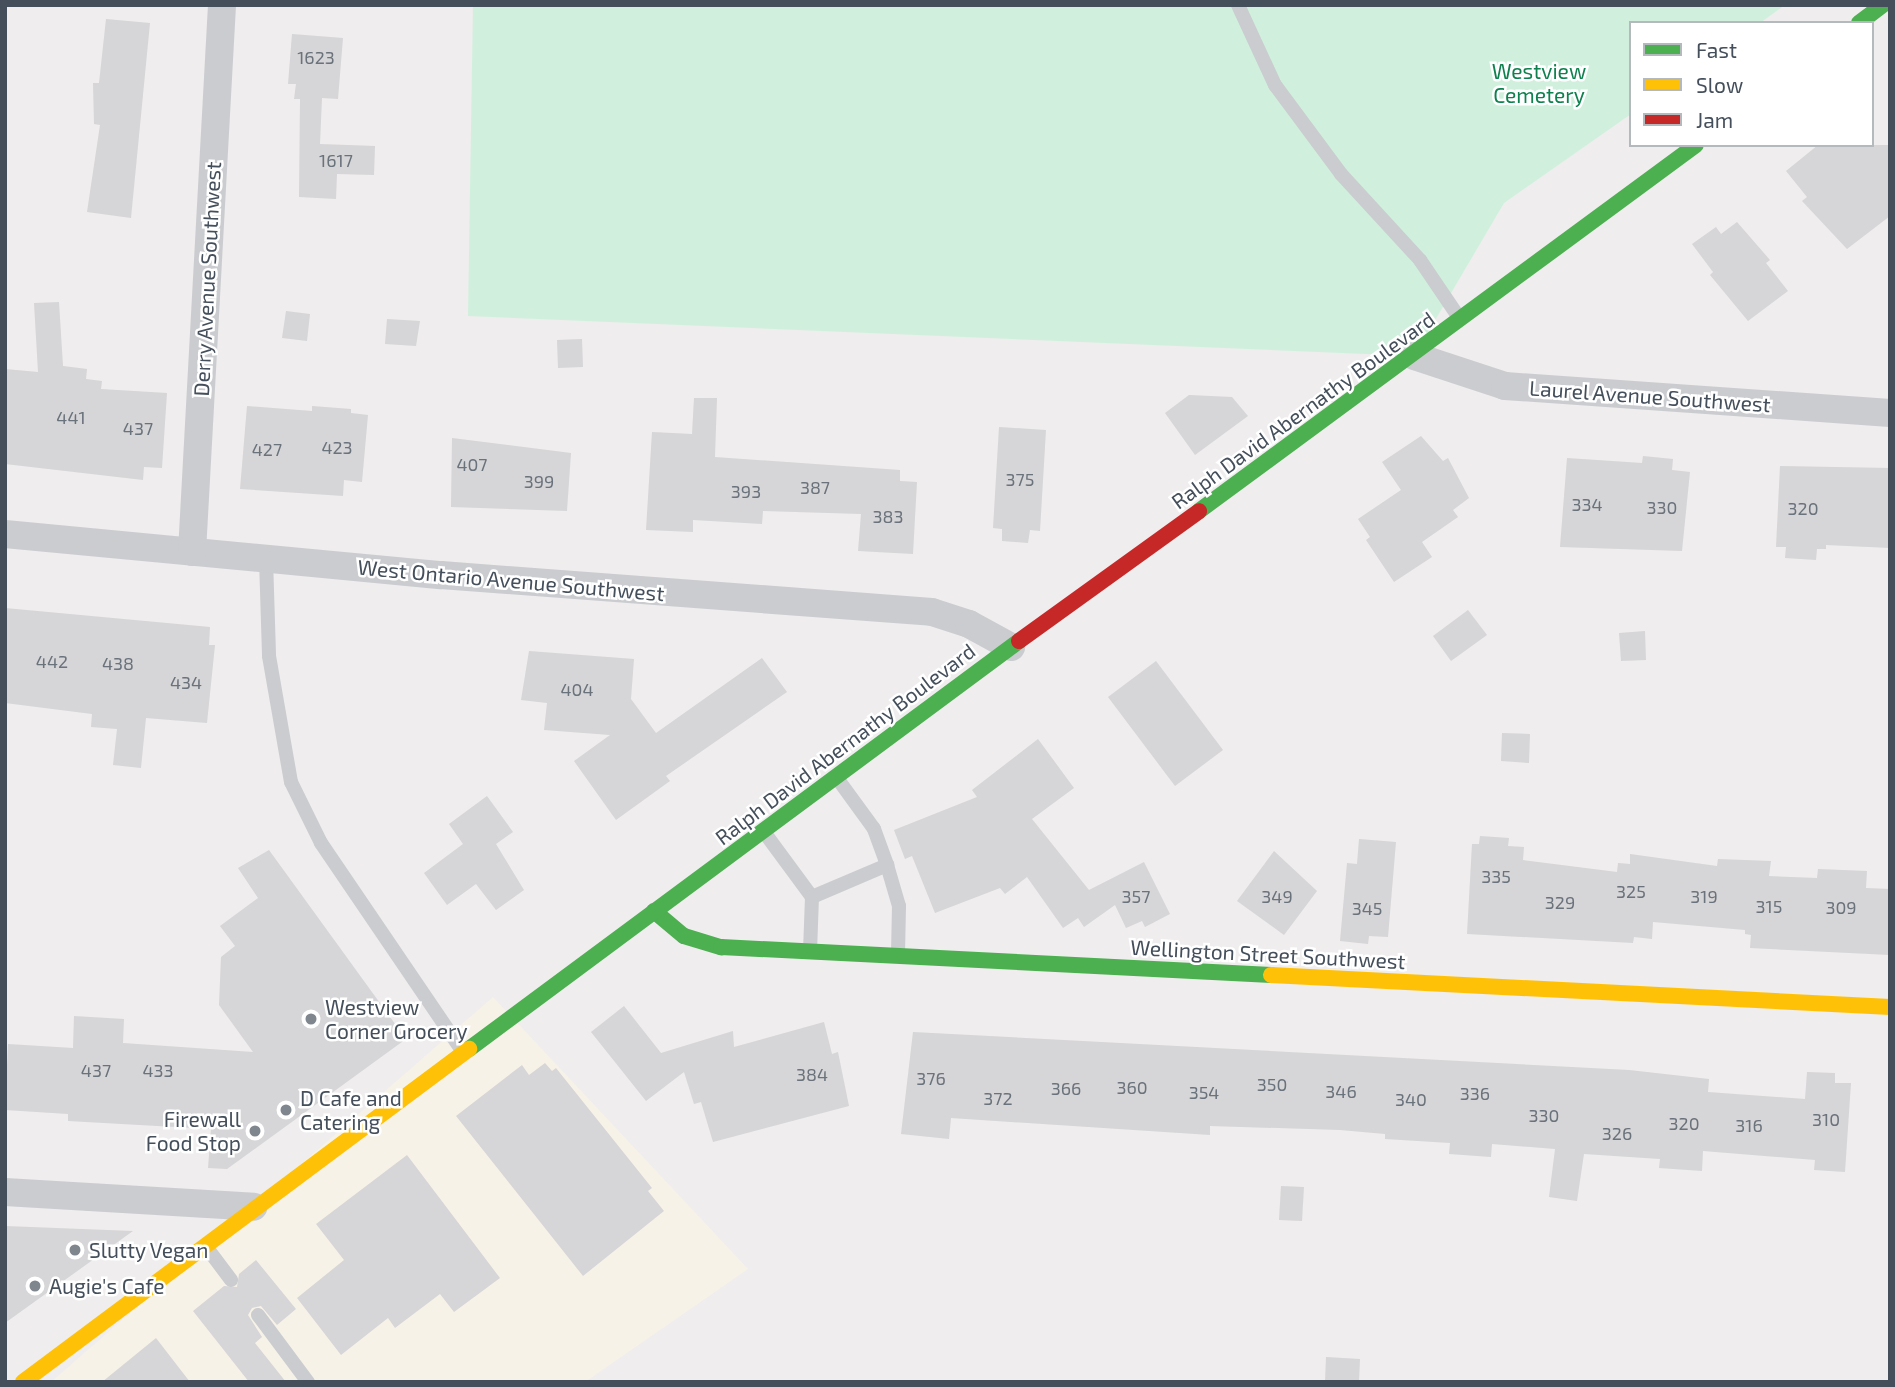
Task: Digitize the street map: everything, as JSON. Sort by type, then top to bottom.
[{"type":"main road","points":[[1862,21],[1883,5]]},
{"type":"main road","name":"Ralph David Abernathy Boulevard","points":[[23,1382],[204,1244],[1010,647],[1414,356],[1693,147]]},
{"type":"main road","name":"Wellington Street Southwest","points":[[654,911],[684,936],[721,947],[1890,1007]]},
{"type":"street","name":"Derry Avenue Southwest","points":[[192,552],[222,5]]},
{"type":"street","name":"Laurel Avenue Southwest","points":[[1414,356],[1505,386],[1890,413]]},
{"type":"street","name":"West Ontario Avenue Southwest","points":[[5,534],[266,559],[932,612],[969,624],[1010,647]]},
{"type":"street","points":[[5,1192],[254,1207]]},
{"type":"lane","points":[[1238,5],[1275,85],[1341,174],[1420,260],[1461,321]]},
{"type":"lane","points":[[266,559],[269,656],[291,782],[321,843],[463,1052]]},
{"type":"lane","points":[[835,777],[874,830],[887,865],[899,906],[898,957]]},
{"type":"lane","points":[[763,831],[812,897],[810,952]]},
{"type":"lane","points":[[812,897],[887,865]]},
{"type":"lane","points":[[204,1244],[231,1280]]},
{"type":"lane","points":[[258,1315],[308,1382]]},
{"type":"shaded area","points":[[493,997],[748,1269],[585,1382],[51,1382]]},
{"type":"green space","name":"Westview Cemetery","points":[[473,5],[1785,5],[1763,21],[1629,21],[1629,115],[1504,203],[1414,356],[468,316]]},
{"type":"building","points":[[106,19],[150,23],[131,218],[87,212],[100,125],[94,124],[93,83],[99,83]]},
{"type":"building","points":[[292,34],[343,38],[338,99],[322,98],[320,144],[375,146],[374,175],[337,174],[336,199],[299,197],[300,99],[294,99],[296,84],[288,84]]},
{"type":"building","points":[[1890,145],[1890,216],[1847,249],[1802,201],[1807,197],[1786,171],[1816,147]]},
{"type":"building","points":[[1737,222],[1770,260],[1766,263],[1788,291],[1748,321],[1710,275],[1713,272],[1692,244],[1716,227],[1721,234]]},
{"type":"building","points":[[59,302],[63,366],[87,369],[86,379],[102,381],[101,389],[167,393],[162,468],[144,467],[143,480],[5,464],[5,369],[38,372],[34,303]]},
{"type":"building","points":[[286,311],[310,314],[307,341],[282,338]]},
{"type":"building","points":[[387,319],[420,321],[416,346],[385,344]]},
{"type":"building","points":[[582,339],[583,367],[558,368],[557,340]]},
{"type":"building","points":[[1189,395],[1232,397],[1248,416],[1195,455],[1165,413]]},
{"type":"building","points":[[694,398],[717,398],[715,457],[900,470],[900,481],[917,482],[913,554],[858,551],[861,514],[763,511],[762,524],[693,520],[693,532],[646,530],[652,432],[692,434]]},
{"type":"building","points":[[247,406],[312,411],[312,406],[351,409],[351,413],[368,415],[362,482],[344,480],[343,496],[240,489]]},
{"type":"building","points":[[999,427],[1046,430],[1040,531],[1030,530],[1028,543],[1002,541],[1002,529],[993,528]]},
{"type":"building","points":[[1421,436],[1443,461],[1448,458],[1469,498],[1453,510],[1458,517],[1422,542],[1432,557],[1394,582],[1366,540],[1370,537],[1358,519],[1401,490],[1382,462]]},
{"type":"building","points":[[452,438],[571,453],[567,511],[451,507]]},
{"type":"building","points":[[1643,456],[1673,459],[1672,470],[1690,472],[1682,551],[1560,547],[1567,458],[1642,463]]},
{"type":"building","points":[[1780,466],[1890,468],[1890,548],[1826,545],[1826,549],[1817,549],[1816,560],[1785,558],[1786,547],[1776,547]]},
{"type":"building","points":[[5,608],[210,627],[209,645],[215,645],[207,723],[146,718],[141,768],[113,765],[117,729],[91,727],[92,714],[5,703]]},
{"type":"building","points":[[1468,610],[1487,635],[1451,661],[1433,636]]},
{"type":"building","points":[[1645,631],[1646,660],[1621,661],[1619,633]]},
{"type":"building","points":[[529,651],[634,659],[631,699],[656,733],[762,658],[787,692],[666,776],[670,781],[616,820],[574,761],[610,735],[544,730],[547,703],[521,700]]},
{"type":"building","points":[[1156,661],[1223,750],[1175,786],[1108,697]]},
{"type":"building","points":[[1502,733],[1530,734],[1529,763],[1501,761]]},
{"type":"building","points":[[1038,739],[1074,788],[1032,819],[1089,890],[1144,862],[1170,914],[1145,927],[1142,921],[1126,928],[1115,905],[1084,927],[1078,918],[1063,928],[1027,877],[1005,894],[1000,888],[935,913],[912,856],[905,859],[894,830],[977,797],[972,790]]},
{"type":"building","points":[[487,796],[513,832],[496,844],[524,890],[496,910],[476,884],[447,905],[424,873],[463,844],[449,824]]},
{"type":"building","points":[[1480,836],[1509,838],[1508,846],[1524,847],[1523,860],[1617,872],[1618,863],[1630,864],[1630,854],[1717,866],[1718,859],[1771,861],[1769,876],[1817,878],[1818,869],[1867,871],[1866,888],[1890,889],[1890,955],[1750,948],[1751,935],[1745,934],[1745,930],[1653,922],[1652,939],[1634,937],[1633,943],[1467,934],[1472,844],[1479,844]]},
{"type":"building","points":[[1359,839],[1396,842],[1388,937],[1369,936],[1368,944],[1340,941],[1347,863],[1357,864]]},
{"type":"building","name":"Westview Corner Grocery","points":[[269,850],[406,1039],[227,1169],[208,1168],[211,1129],[68,1121],[68,1114],[5,1110],[8,1044],[73,1048],[74,1016],[124,1019],[123,1043],[253,1052],[219,1005],[221,957],[235,946],[220,926],[258,898],[238,868]]},
{"type":"building","points":[[1274,851],[1317,891],[1284,935],[1237,901]]},
{"type":"building","points":[[624,1006],[661,1053],[733,1031],[734,1047],[824,1022],[832,1054],[838,1052],[849,1106],[713,1142],[701,1102],[694,1104],[684,1072],[646,1101],[591,1032]]},
{"type":"building","points":[[913,1032],[1629,1070],[1709,1079],[1708,1092],[1805,1099],[1807,1072],[1835,1073],[1835,1083],[1851,1083],[1845,1172],[1814,1170],[1815,1160],[1703,1151],[1702,1171],[1659,1168],[1660,1159],[1584,1154],[1577,1201],[1549,1197],[1555,1149],[1492,1144],[1491,1157],[1449,1154],[1450,1143],[1385,1139],[1385,1134],[1340,1130],[1210,1126],[1210,1135],[951,1118],[949,1139],[901,1134]]},
{"type":"building","points":[[545,1063],[552,1071],[556,1068],[652,1188],[648,1191],[664,1211],[583,1276],[456,1116],[522,1065],[529,1075]]},
{"type":"building","points":[[407,1155],[500,1278],[454,1312],[440,1294],[395,1328],[388,1318],[341,1355],[297,1298],[344,1260],[316,1224]]},
{"type":"building","points":[[1281,1186],[1304,1187],[1302,1221],[1279,1220]]},
{"type":"building","points":[[5,1226],[133,1231],[5,1323]]},
{"type":"building","points":[[256,1260],[296,1309],[277,1325],[261,1306],[252,1308],[248,1315],[262,1337],[255,1343],[286,1382],[249,1382],[193,1311],[224,1286],[237,1287],[239,1274]]},
{"type":"building","points":[[156,1338],[190,1382],[102,1382]]},
{"type":"building","points":[[1326,1357],[1360,1359],[1359,1382],[1325,1382]]},
{"type":"traffic: fast","points":[[1862,21],[1883,5]]},
{"type":"traffic: fast","points":[[1199,511],[1693,147]]},
{"type":"traffic: fast","points":[[469,1049],[1019,641]]},
{"type":"traffic: fast","points":[[654,911],[684,936],[721,947],[1271,975]]},
{"type":"traffic: slow","points":[[1271,975],[1890,1007]]},
{"type":"traffic: slow","points":[[23,1382],[469,1049]]},
{"type":"traffic: jam","points":[[1019,641],[1199,511]]},
{"type":"place","name":"Westview Corner Grocery","points":[[311,1019]]},
{"type":"place","name":"D Cafe and Catering","points":[[286,1110]]},
{"type":"place","name":"Firewall Food Stop","points":[[255,1131]]},
{"type":"place","name":"Slutty Vegan","points":[[75,1250]]},
{"type":"place","name":"Augie's Cafe","points":[[35,1286]]}]
